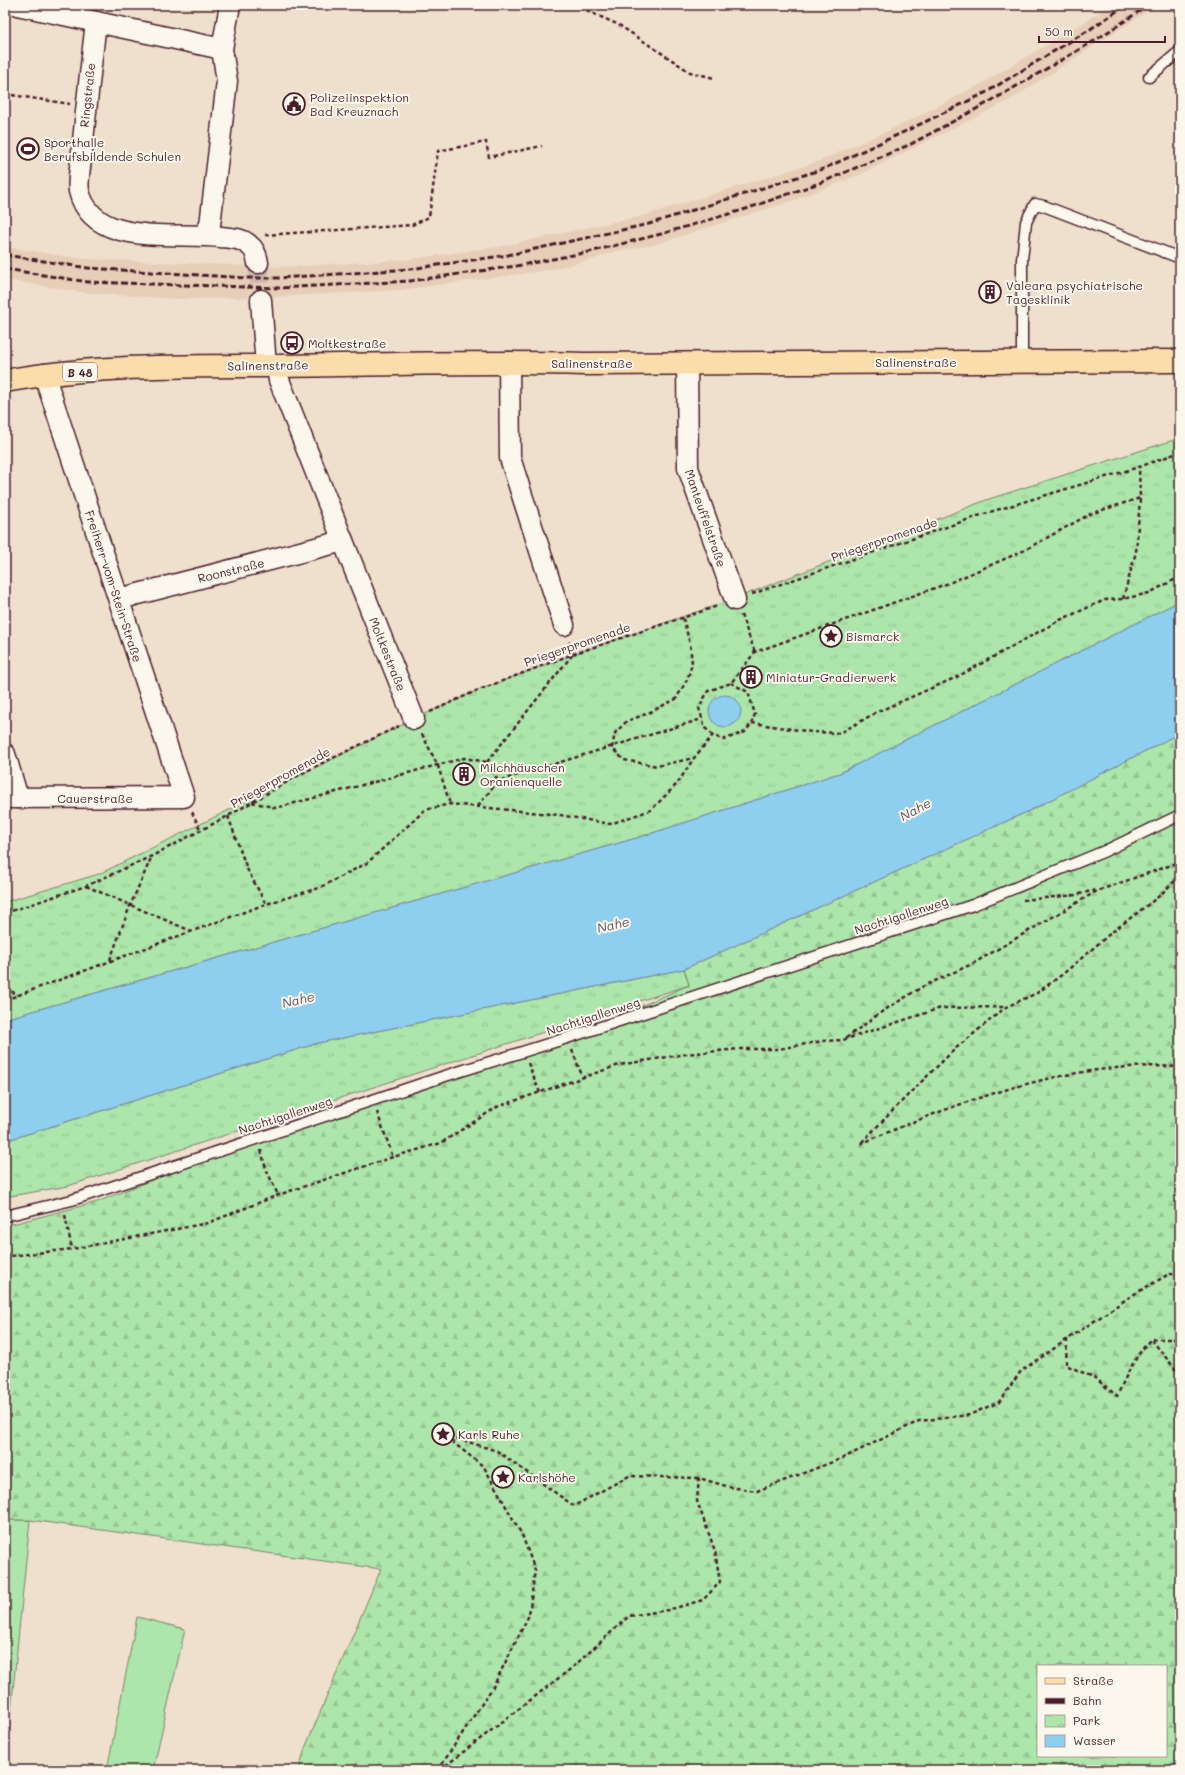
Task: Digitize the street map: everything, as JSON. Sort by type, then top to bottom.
[{"type":"main road","name":"Salinenstraße","points":[[5,381],[44,374],[156,367],[509,362],[584,364],[1180,361]]},
{"type":"street","points":[[17,5],[222,49]]},
{"type":"street","points":[[204,235],[210,225],[227,81],[222,49],[230,5]]},
{"type":"street","name":"Ringstraße","points":[[96,22],[78,190],[84,203],[95,218],[108,226],[127,233],[204,235],[233,238],[249,244]]},
{"type":"street","points":[[249,244],[254,250],[258,263]]},
{"type":"street","points":[[261,300],[272,366]]},
{"type":"street","points":[[509,362],[510,458],[564,625]]},
{"type":"street","name":"Manteuffelstraße","points":[[687,363],[688,468],[735,600]]},
{"type":"street","name":"Moltkestraße","points":[[272,366],[344,541],[414,719]]},
{"type":"street","name":"Freiherr-vom-Stein-Straße","points":[[44,374],[184,797]]},
{"type":"street","name":"Roonstraße","points":[[119,599],[344,541]]},
{"type":"street","points":[[5,754],[11,798]]},
{"type":"street","name":"Cauerstraße","points":[[11,798],[184,797]]},
{"type":"lane","points":[[1148,77],[1180,51]]},
{"type":"lane","points":[[1022,362],[1024,245],[1026,222],[1036,204],[1180,258]]},
{"type":"lane","name":"Nachtigallenweg","points":[[5,1216],[72,1200],[445,1076],[567,1038],[973,905],[1105,851],[1180,815]]},
{"type":"path","points":[[574,5],[619,25],[690,72],[714,78]]},
{"type":"path","points":[[5,94],[86,107]]},
{"type":"path","points":[[249,244],[262,236],[270,234],[412,225],[429,217],[438,151],[486,142],[489,156],[542,146]]},
{"type":"path","name":"Priegerpromenade","points":[[5,913],[86,886],[152,856],[228,816],[308,770],[476,691],[574,654],[990,512],[1139,467],[1180,452]]},
{"type":"path","points":[[1123,599],[1136,552],[1140,498],[1139,467]]},
{"type":"path","points":[[731,683],[748,692],[754,714],[752,724],[745,732],[723,740],[713,735],[705,728],[699,708],[708,691],[731,683],[755,652],[949,584],[1023,551],[1090,514],[1140,498]]},
{"type":"path","points":[[752,724],[812,732],[840,733],[877,712],[957,677],[1060,620],[1105,600],[1123,599],[1149,593],[1180,577]]},
{"type":"path","points":[[735,600],[755,652]]},
{"type":"path","points":[[612,748],[615,733],[627,721],[646,714],[676,699],[688,678],[692,663],[690,644],[683,618]]},
{"type":"path","points":[[487,762],[574,654]]},
{"type":"path","points":[[478,807],[498,781],[612,748],[702,718]]},
{"type":"path","points":[[414,719],[438,766],[450,804]]},
{"type":"path","points":[[5,1000],[266,904],[319,888],[367,864],[426,810],[450,804],[560,815],[610,824],[651,810],[677,784],[694,758],[713,735]]},
{"type":"path","points":[[612,748],[624,760],[658,766],[694,758]]},
{"type":"path","points":[[252,802],[276,808],[464,758],[487,762]]},
{"type":"path","points":[[487,762],[498,781]]},
{"type":"path","points":[[228,816],[247,869],[266,904]]},
{"type":"path","points":[[110,961],[130,906],[152,856]]},
{"type":"path","points":[[1020,900],[1076,895],[1101,889],[1180,862]]},
{"type":"path","points":[[1180,876],[1158,897],[1112,932],[1037,994],[1006,1007],[955,1049],[860,1144],[933,1113],[1014,1087],[1057,1076],[1119,1067],[1180,1067]]},
{"type":"path","points":[[86,886],[130,906],[192,931]]},
{"type":"path","points":[[843,1040],[883,1011],[922,987],[974,963],[1101,889]]},
{"type":"path","points":[[5,988],[19,995]]},
{"type":"path","points":[[5,1259],[10,1256],[72,1249],[208,1223],[278,1195],[393,1157],[441,1143],[497,1107],[619,1065],[686,1054],[739,1049],[779,1049],[822,1041],[843,1040],[941,1008],[1006,1007]]},
{"type":"path","points":[[572,1051],[582,1078]]},
{"type":"path","points":[[529,1066],[540,1092]]},
{"type":"path","points":[[377,1114],[393,1157]]},
{"type":"path","points":[[263,1157],[266,1168],[278,1195]]},
{"type":"path","points":[[63,1209],[72,1249]]},
{"type":"path","points":[[5,1252],[10,1256]]},
{"type":"path","points":[[439,1770],[493,1687],[529,1615],[535,1570],[522,1535],[484,1467],[443,1434],[497,1451],[574,1506],[629,1476],[699,1478],[728,1487],[757,1491],[843,1458],[918,1421],[969,1415],[999,1402],[1021,1371],[1131,1296],[1169,1274],[1180,1274]]},
{"type":"path","points":[[1067,1339],[1066,1365],[1095,1378],[1117,1396],[1130,1369],[1143,1348],[1151,1339],[1180,1339]]},
{"type":"path","points":[[1151,1339],[1180,1376]]},
{"type":"path","points":[[439,1770],[573,1667],[629,1616],[668,1610],[704,1600],[720,1582],[715,1551],[697,1501],[699,1478]]},
{"type":"shaded area","points":[[1110,5],[1157,5],[1010,100],[859,175],[789,202],[653,245],[616,251],[591,260],[543,271],[400,290],[271,297],[179,299],[88,293],[5,280],[5,247],[84,259],[279,267],[404,260],[503,246],[642,216],[817,162],[901,125],[979,85],[1083,23]]},
{"type":"green space","points":[[1180,438],[1180,601],[840,773],[640,837],[5,1019],[5,902],[99,874],[414,719],[476,691],[574,654],[734,599],[989,499]]},
{"type":"green space","points":[[1180,733],[1180,1770],[299,1770],[305,1748],[381,1569],[30,1520],[5,1520],[5,1226],[97,1202],[256,1138],[567,1038],[689,985],[684,969],[1031,810]]},
{"type":"green space","points":[[684,969],[689,985],[68,1186],[5,1197],[5,1141],[318,1043]]},
{"type":"green space","points":[[5,1520],[30,1520],[5,1770]]},
{"type":"green space","points":[[137,1617],[185,1629],[153,1770],[107,1770]]},
{"type":"water","name":"Nahe","points":[[1180,601],[1180,733],[1031,810],[684,969],[318,1043],[5,1141],[5,1019],[640,837],[840,773]]},
{"type":"water","points":[[722,695],[728,695],[738,702],[741,711],[740,717],[734,724],[728,727],[722,727],[712,720],[709,714],[709,708],[716,698]]},
{"type":"tunnel","points":[[258,263],[261,300]]},
{"type":"railway","points":[[5,255],[88,268],[247,278],[279,278],[410,269],[508,255],[649,224],[823,169],[906,131],[985,93],[1089,30],[1126,5]]},
{"type":"railway","points":[[5,269],[88,282],[279,288],[410,281],[516,266],[589,252],[661,234],[746,209],[825,181],[911,144],[991,101],[1094,41],[1149,5]]},
{"type":"place","name":"Polizeiinspektion Bad Kreuznach","points":[[294,104]]},
{"type":"place","name":"Sporthalle Berufsbildende Schulen","points":[[28,149]]},
{"type":"place","name":"Valeara psychiatrische Tagesklinik","points":[[990,292]]},
{"type":"place","name":"Moltkestraße","points":[[292,343]]},
{"type":"place","name":"Bismarck","points":[[831,636]]},
{"type":"place","name":"Miniatur-Gradierwerk","points":[[751,677]]},
{"type":"place","name":"Milchhäuschen Oranienquelle","points":[[464,774]]},
{"type":"place","name":"Karls Ruhe","points":[[443,1434]]},
{"type":"place","name":"Karlshöhe","points":[[503,1477]]}]
